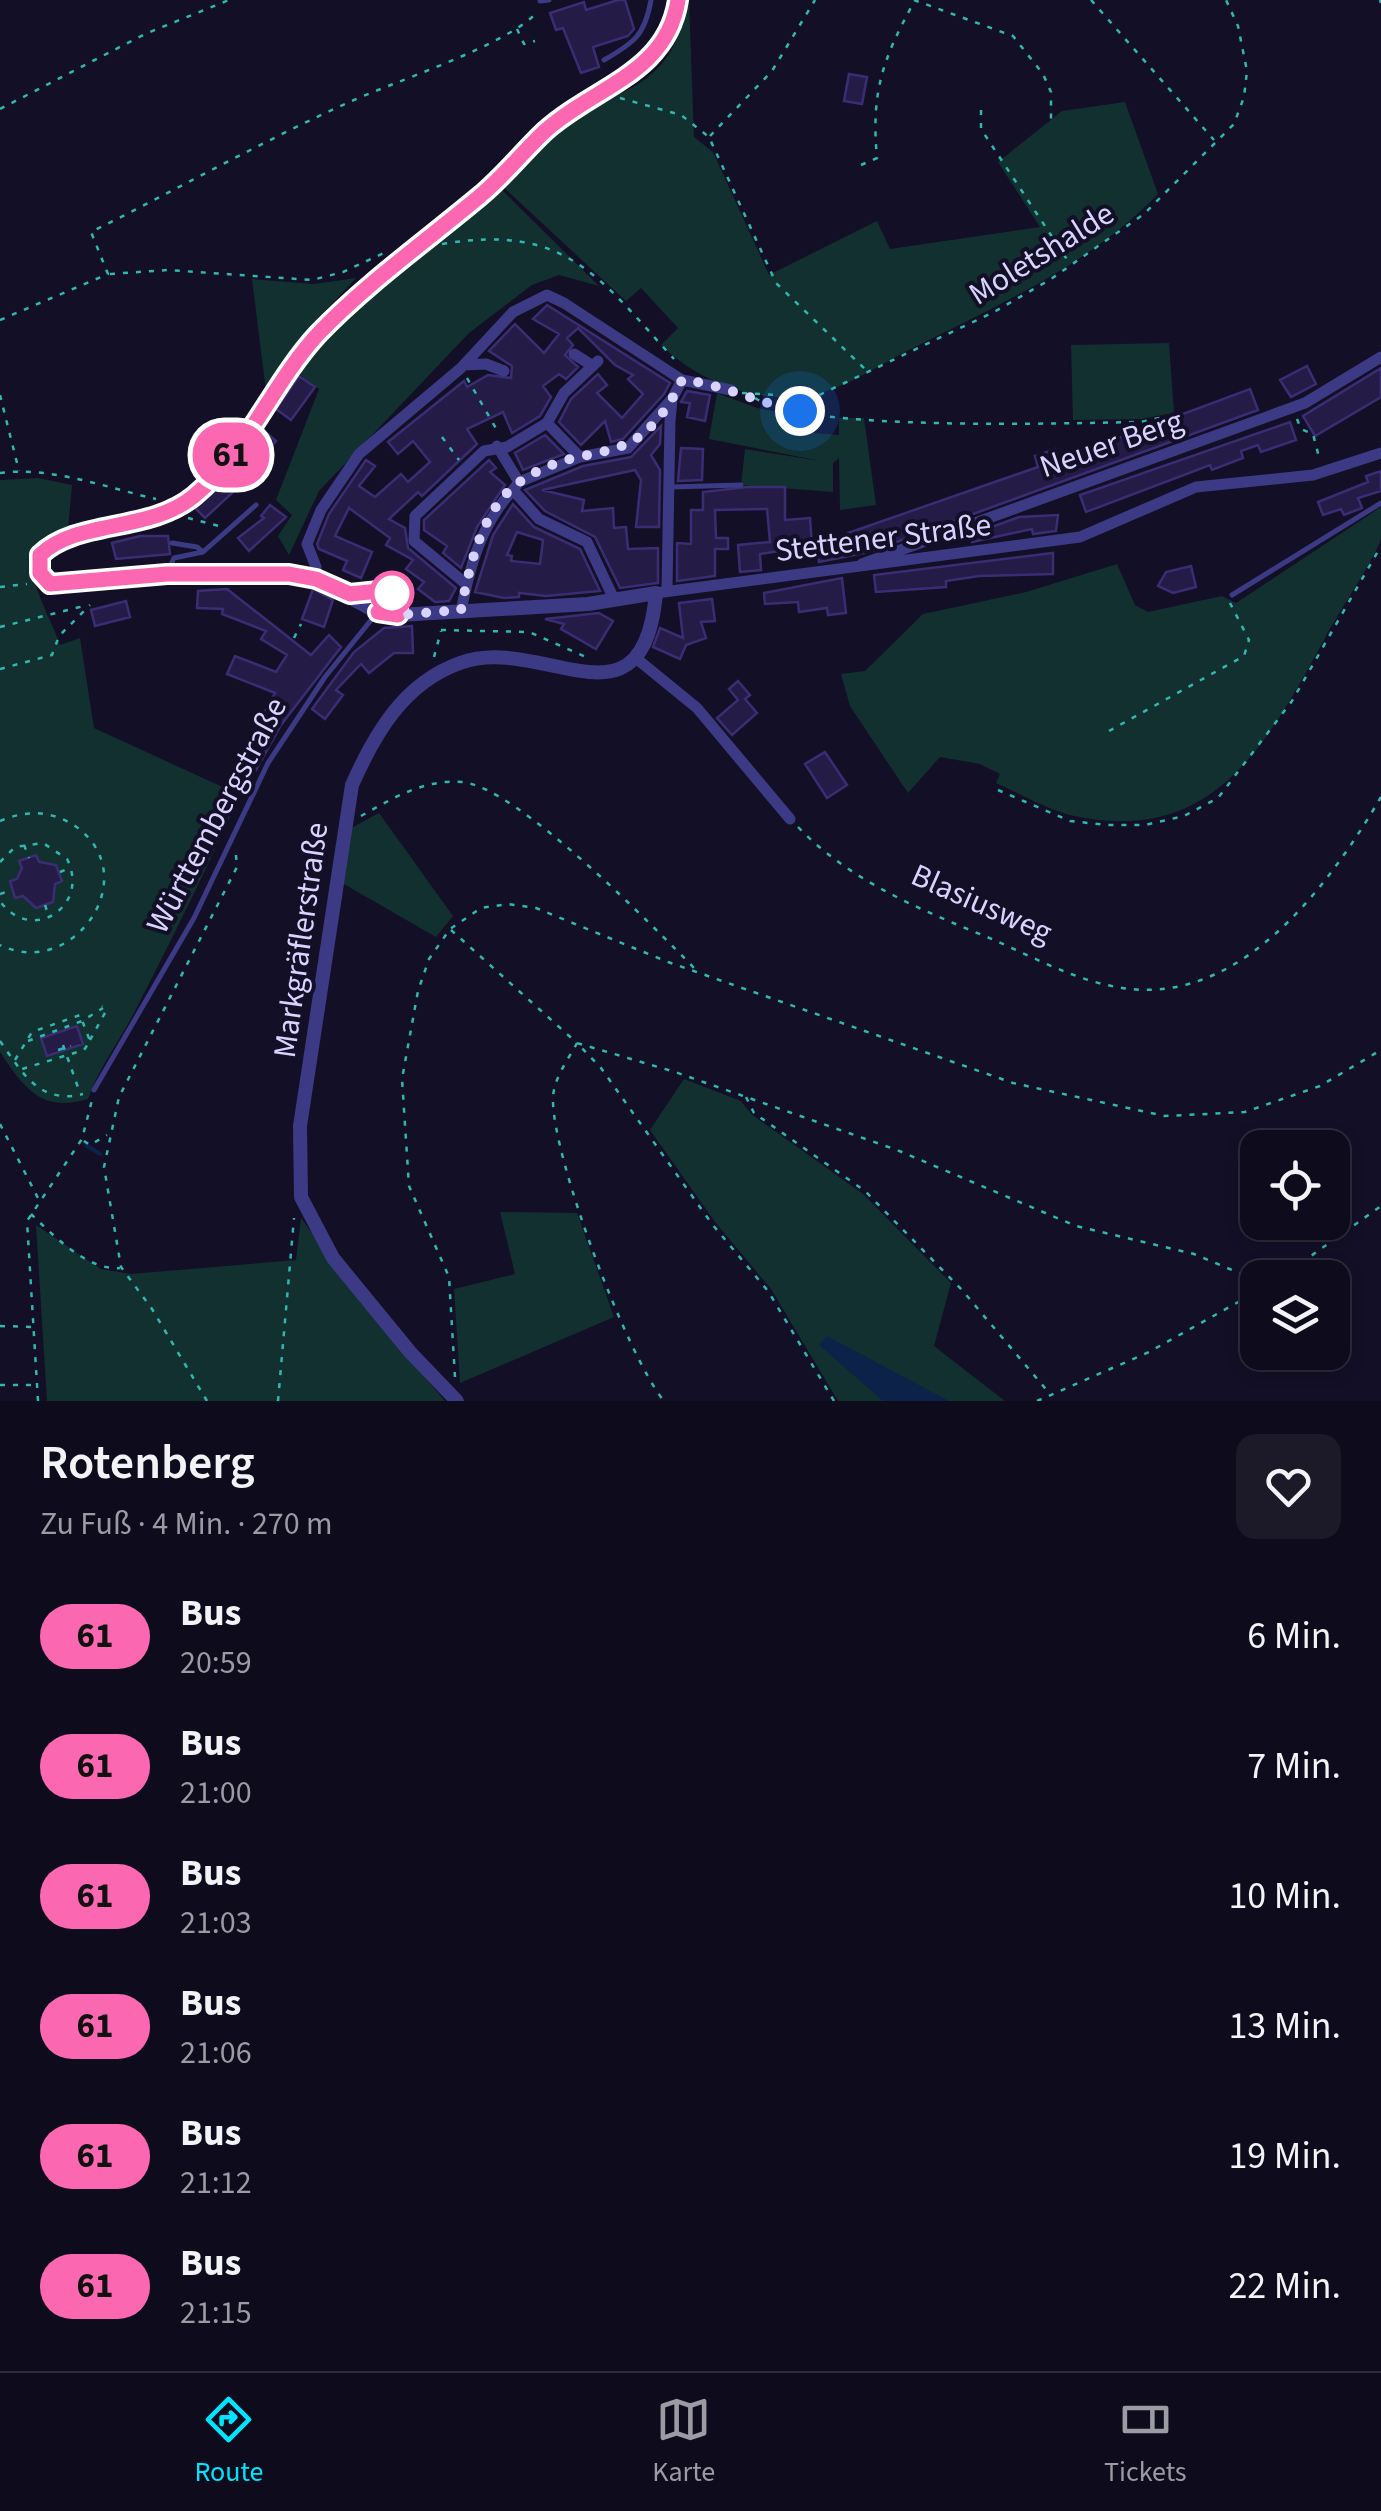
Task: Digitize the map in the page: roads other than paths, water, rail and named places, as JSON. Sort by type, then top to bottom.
[{"type":"street","points":[[378,612],[316,579],[289,574],[167,574],[62,584],[43,580],[40,555],[50,546],[174,509],[236,449],[315,338],[412,249],[483,194],[567,112],[594,92],[633,74],[660,50],[678,0]]},
{"type":"street","points":[[316,579],[316,566],[307,544],[344,471],[463,367],[513,312],[547,296],[628,342],[682,380],[731,390]]},
{"type":"street","points":[[466,584],[424,552],[412,534],[416,516],[464,466],[546,423],[564,392],[595,364],[574,354]]},
{"type":"street","name":"Neuer Berg","points":[[853,568],[942,531],[1292,408],[1381,357]]},
{"type":"street","points":[[463,367],[486,364],[504,370]]},
{"type":"street","points":[[461,610],[489,520],[516,486],[580,456],[628,448],[672,400],[682,380]]},
{"type":"street","points":[[672,400],[671,487],[661,591],[638,659],[698,708],[790,819]]},
{"type":"street","points":[[546,423],[580,456]]},
{"type":"street","points":[[502,447],[516,486],[539,518],[588,542],[614,599]]},
{"type":"street","name":"Stettener Straße","points":[[378,612],[398,615],[614,599],[1080,537],[1196,487],[1323,472],[1381,454]]},
{"type":"street","name":"Markgräflerstraße","points":[[456,1400],[332,1258],[300,1197],[300,1126],[352,785],[370,744],[397,705],[438,673],[464,661],[532,658],[583,674],[610,672],[638,659]]},
{"type":"lane","points":[[540,1],[549,0]]},
{"type":"lane","points":[[604,60],[638,40],[646,26],[650,0]]},
{"type":"lane","points":[[671,487],[741,485]]},
{"type":"lane","points":[[1232,596],[1381,502]]},
{"type":"lane","points":[[167,574],[174,558],[203,552],[256,504]]},
{"type":"lane","points":[[172,543],[197,547],[203,552]]},
{"type":"lane","points":[[350,594],[392,593],[398,596],[398,615]]},
{"type":"lane","name":"Württembergstraße","points":[[94,1090],[194,918],[292,722],[378,612]]},
{"type":"water","points":[[827,1336],[949,1401],[883,1401],[819,1345]]},
{"type":"waterway","points":[[86,1145],[100,1154]]}]
